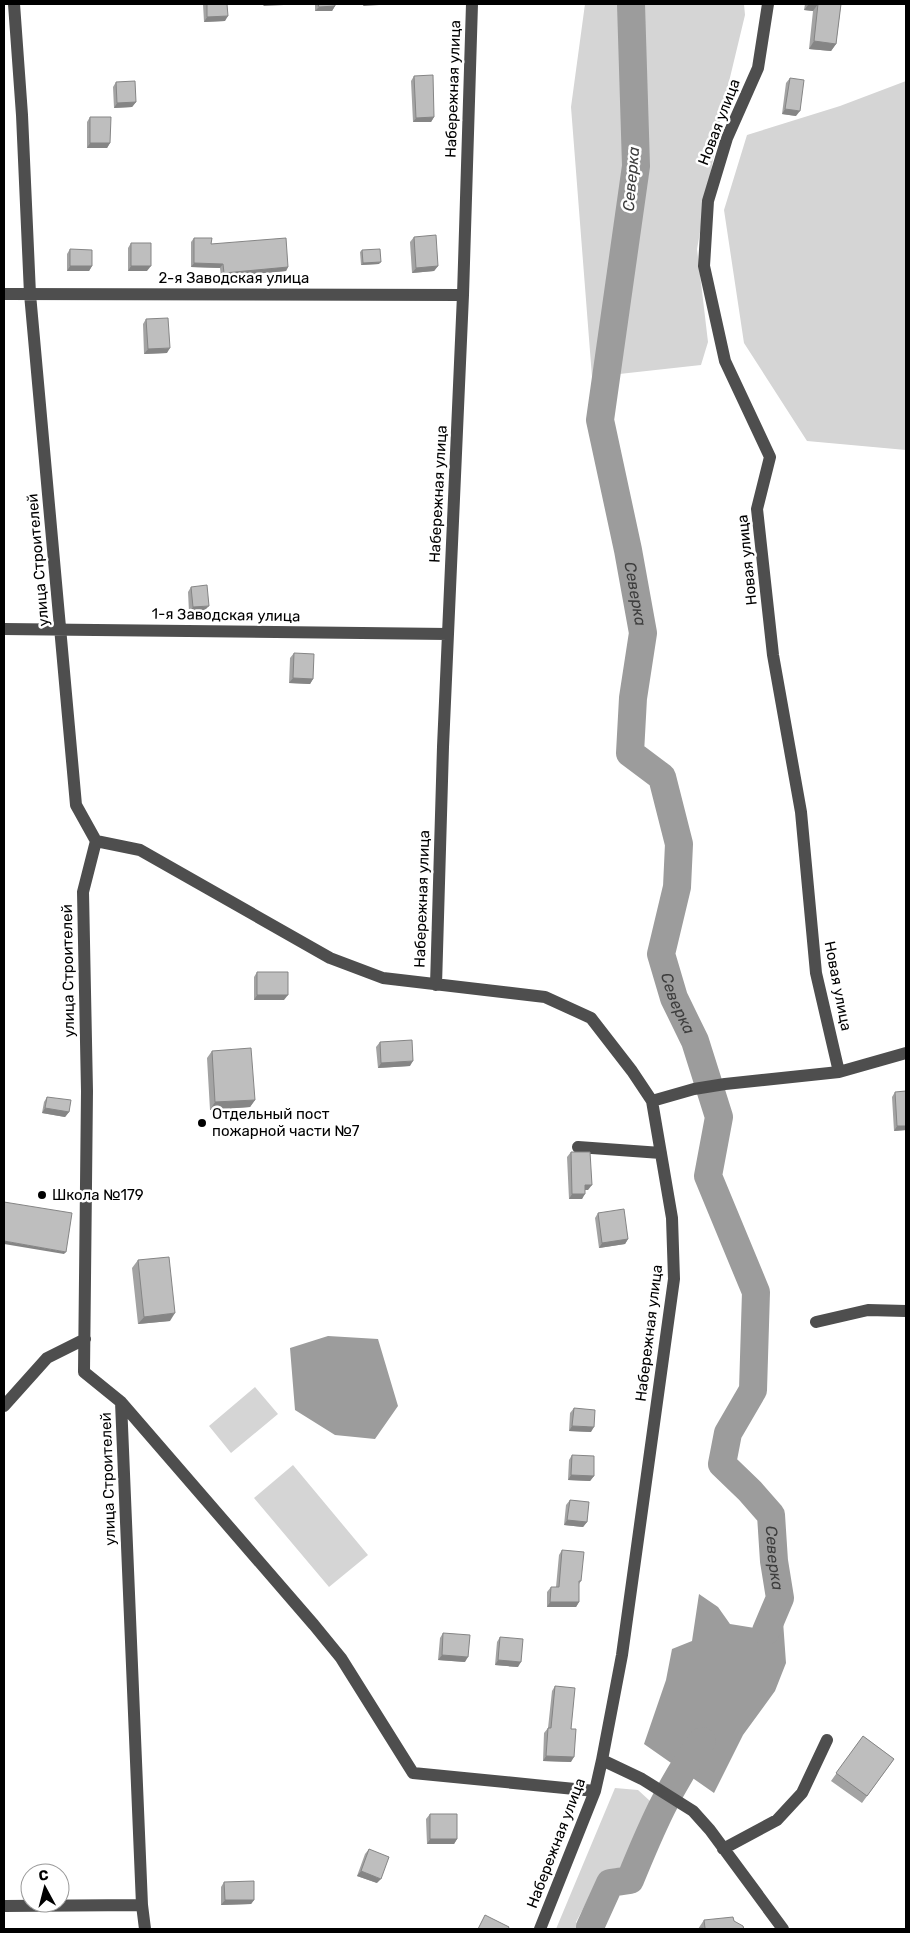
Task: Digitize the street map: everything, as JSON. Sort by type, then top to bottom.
[{"type":"street","name":"улица Строителей","points":[[14,4],[22,115],[30,294],[76,805],[96,841],[83,892],[87,1091],[84,1372],[121,1402],[144,1929]]},
{"type":"street","name":"Набережная улица","points":[[472,4],[463,295],[448,634],[436,985],[545,997],[591,1018],[632,1070],[652,1101],[672,1218],[674,1279],[622,1655],[595,1791],[540,1929]]},
{"type":"street","name":"Новая улица","points":[[768,4],[758,68],[727,138],[708,201],[704,266],[725,361],[770,457],[756,509],[771,636],[801,812],[816,973],[839,1072]]},
{"type":"street","name":"2-я Заводская улица","points":[[4,294],[463,295]]},
{"type":"street","name":"1-я Заводская улица","points":[[4,629],[448,634]]},
{"type":"street","points":[[96,841],[140,850],[330,958],[383,978],[436,985]]},
{"type":"street","points":[[652,1101],[694,1089],[725,1084],[839,1072],[906,1053]]},
{"type":"street","points":[[578,1147],[661,1153]]},
{"type":"street","points":[[816,1322],[868,1310],[906,1311]]},
{"type":"street","points":[[4,1406],[47,1358],[85,1339]]},
{"type":"street","points":[[121,1402],[164,1453],[317,1621],[413,1773],[595,1791]]},
{"type":"street","points":[[164,1453],[183,1458]]},
{"type":"street","points":[[723,1849],[777,1820],[802,1793],[827,1740]]},
{"type":"street","points":[[602,1760],[642,1779],[693,1811],[710,1830],[783,1929]]},
{"type":"street","points":[[4,1906],[142,1905]]},
{"type":"shaded area","points":[[585,4],[744,4],[745,15],[721,115],[697,249],[708,342],[701,365],[592,377],[571,107]]},
{"type":"shaded area","points":[[906,81],[906,450],[807,441],[744,343],[724,210],[747,135],[840,106]]},
{"type":"shaded area","points":[[328,1336],[378,1339],[398,1406],[375,1439],[335,1435],[295,1410],[290,1348]]},
{"type":"shaded area","points":[[255,1387],[278,1414],[231,1453],[209,1426]]},
{"type":"shaded area","points":[[293,1465],[368,1555],[329,1587],[254,1498]]},
{"type":"shaded area","points":[[781,1593],[786,1663],[775,1691],[743,1735],[714,1793],[644,1744],[666,1680],[672,1649],[692,1641],[699,1594],[718,1607],[730,1624],[761,1629]]},
{"type":"shaded area","points":[[615,1788],[638,1790],[650,1801],[623,1867],[603,1871],[576,1922],[581,1929],[556,1929]]},
{"type":"building","points":[[207,4],[227,4],[228,16],[207,17]]},
{"type":"building","points":[[318,4],[335,4],[335,6],[319,7]]},
{"type":"building","points":[[818,4],[841,4],[836,44],[814,41]]},
{"type":"building","points":[[433,75],[434,117],[416,118],[414,76]]},
{"type":"building","points":[[790,78],[804,80],[800,111],[785,109]]},
{"type":"building","points":[[135,81],[136,102],[117,103],[116,82]]},
{"type":"building","points":[[90,117],[111,117],[110,143],[90,143]]},
{"type":"building","points":[[436,235],[438,266],[416,268],[414,237]]},
{"type":"building","points":[[194,238],[212,238],[211,244],[286,238],[288,267],[224,273],[223,264],[194,263]]},
{"type":"building","points":[[131,243],[151,243],[151,266],[131,266]]},
{"type":"building","points":[[70,249],[92,250],[92,266],[70,266]]},
{"type":"building","points":[[380,249],[381,262],[363,263],[362,250]]},
{"type":"building","points":[[168,318],[170,348],[148,349],[146,319]]},
{"type":"building","points":[[207,585],[209,606],[193,607],[191,587]]},
{"type":"building","points":[[294,653],[314,654],[313,679],[293,678]]},
{"type":"building","points":[[257,972],[288,972],[288,995],[257,995]]},
{"type":"building","points":[[412,1040],[413,1061],[381,1063],[380,1042]]},
{"type":"building","points":[[251,1048],[255,1100],[215,1102],[212,1051]]},
{"type":"building","points":[[906,1091],[906,1126],[897,1126],[895,1092]]},
{"type":"building","points":[[47,1097],[71,1100],[69,1112],[45,1108]]},
{"type":"building","points":[[571,1152],[590,1152],[592,1185],[585,1185],[585,1194],[572,1194]]},
{"type":"building","points":[[4,1202],[72,1213],[66,1252],[4,1241]]},
{"type":"building","points":[[624,1209],[628,1239],[602,1243],[598,1213]]},
{"type":"building","points":[[169,1257],[175,1313],[144,1317],[138,1260]]},
{"type":"building","points":[[574,1408],[595,1410],[594,1427],[572,1426]]},
{"type":"building","points":[[572,1455],[594,1456],[594,1476],[571,1475]]},
{"type":"building","points":[[570,1500],[589,1502],[587,1522],[567,1520]]},
{"type":"building","points":[[562,1550],[584,1552],[581,1581],[579,1581],[579,1602],[550,1602],[551,1587],[559,1587]]},
{"type":"building","points":[[443,1633],[470,1635],[468,1657],[442,1655]]},
{"type":"building","points":[[500,1637],[523,1639],[521,1662],[498,1660]]},
{"type":"building","points":[[555,1686],[575,1688],[571,1729],[576,1729],[574,1757],[546,1756],[548,1728],[551,1728]]},
{"type":"building","points":[[863,1736],[894,1759],[867,1796],[836,1773]]},
{"type":"building","points":[[430,1814],[457,1814],[457,1839],[430,1839]]},
{"type":"building","points":[[369,1849],[389,1857],[381,1879],[361,1871]]},
{"type":"building","points":[[254,1881],[254,1900],[225,1900],[224,1882]]},
{"type":"building","points":[[485,1915],[509,1927],[508,1929],[478,1929]]},
{"type":"building","points":[[733,1917],[734,1921],[743,1926],[744,1929],[695,1929],[705,1928],[704,1920]]},
{"type":"waterway","name":"Северка","points":[[631,4],[636,166],[600,420],[628,550],[643,633],[633,698],[630,753],[662,777],[679,844],[677,887],[661,954],[674,998],[695,1041],[719,1117],[708,1176],[756,1292],[753,1390],[728,1433],[722,1464],[771,1515],[774,1561],[780,1598],[766,1631]]},
{"type":"waterway","name":"Северка","points":[[591,1929],[590,1927],[610,1883],[630,1880],[670,1791],[702,1741]]},
{"type":"place","name":"Отдельный пост пожарной части №7","points":[[202,1123]]},
{"type":"place","name":"Школа №179","points":[[42,1195]]}]
